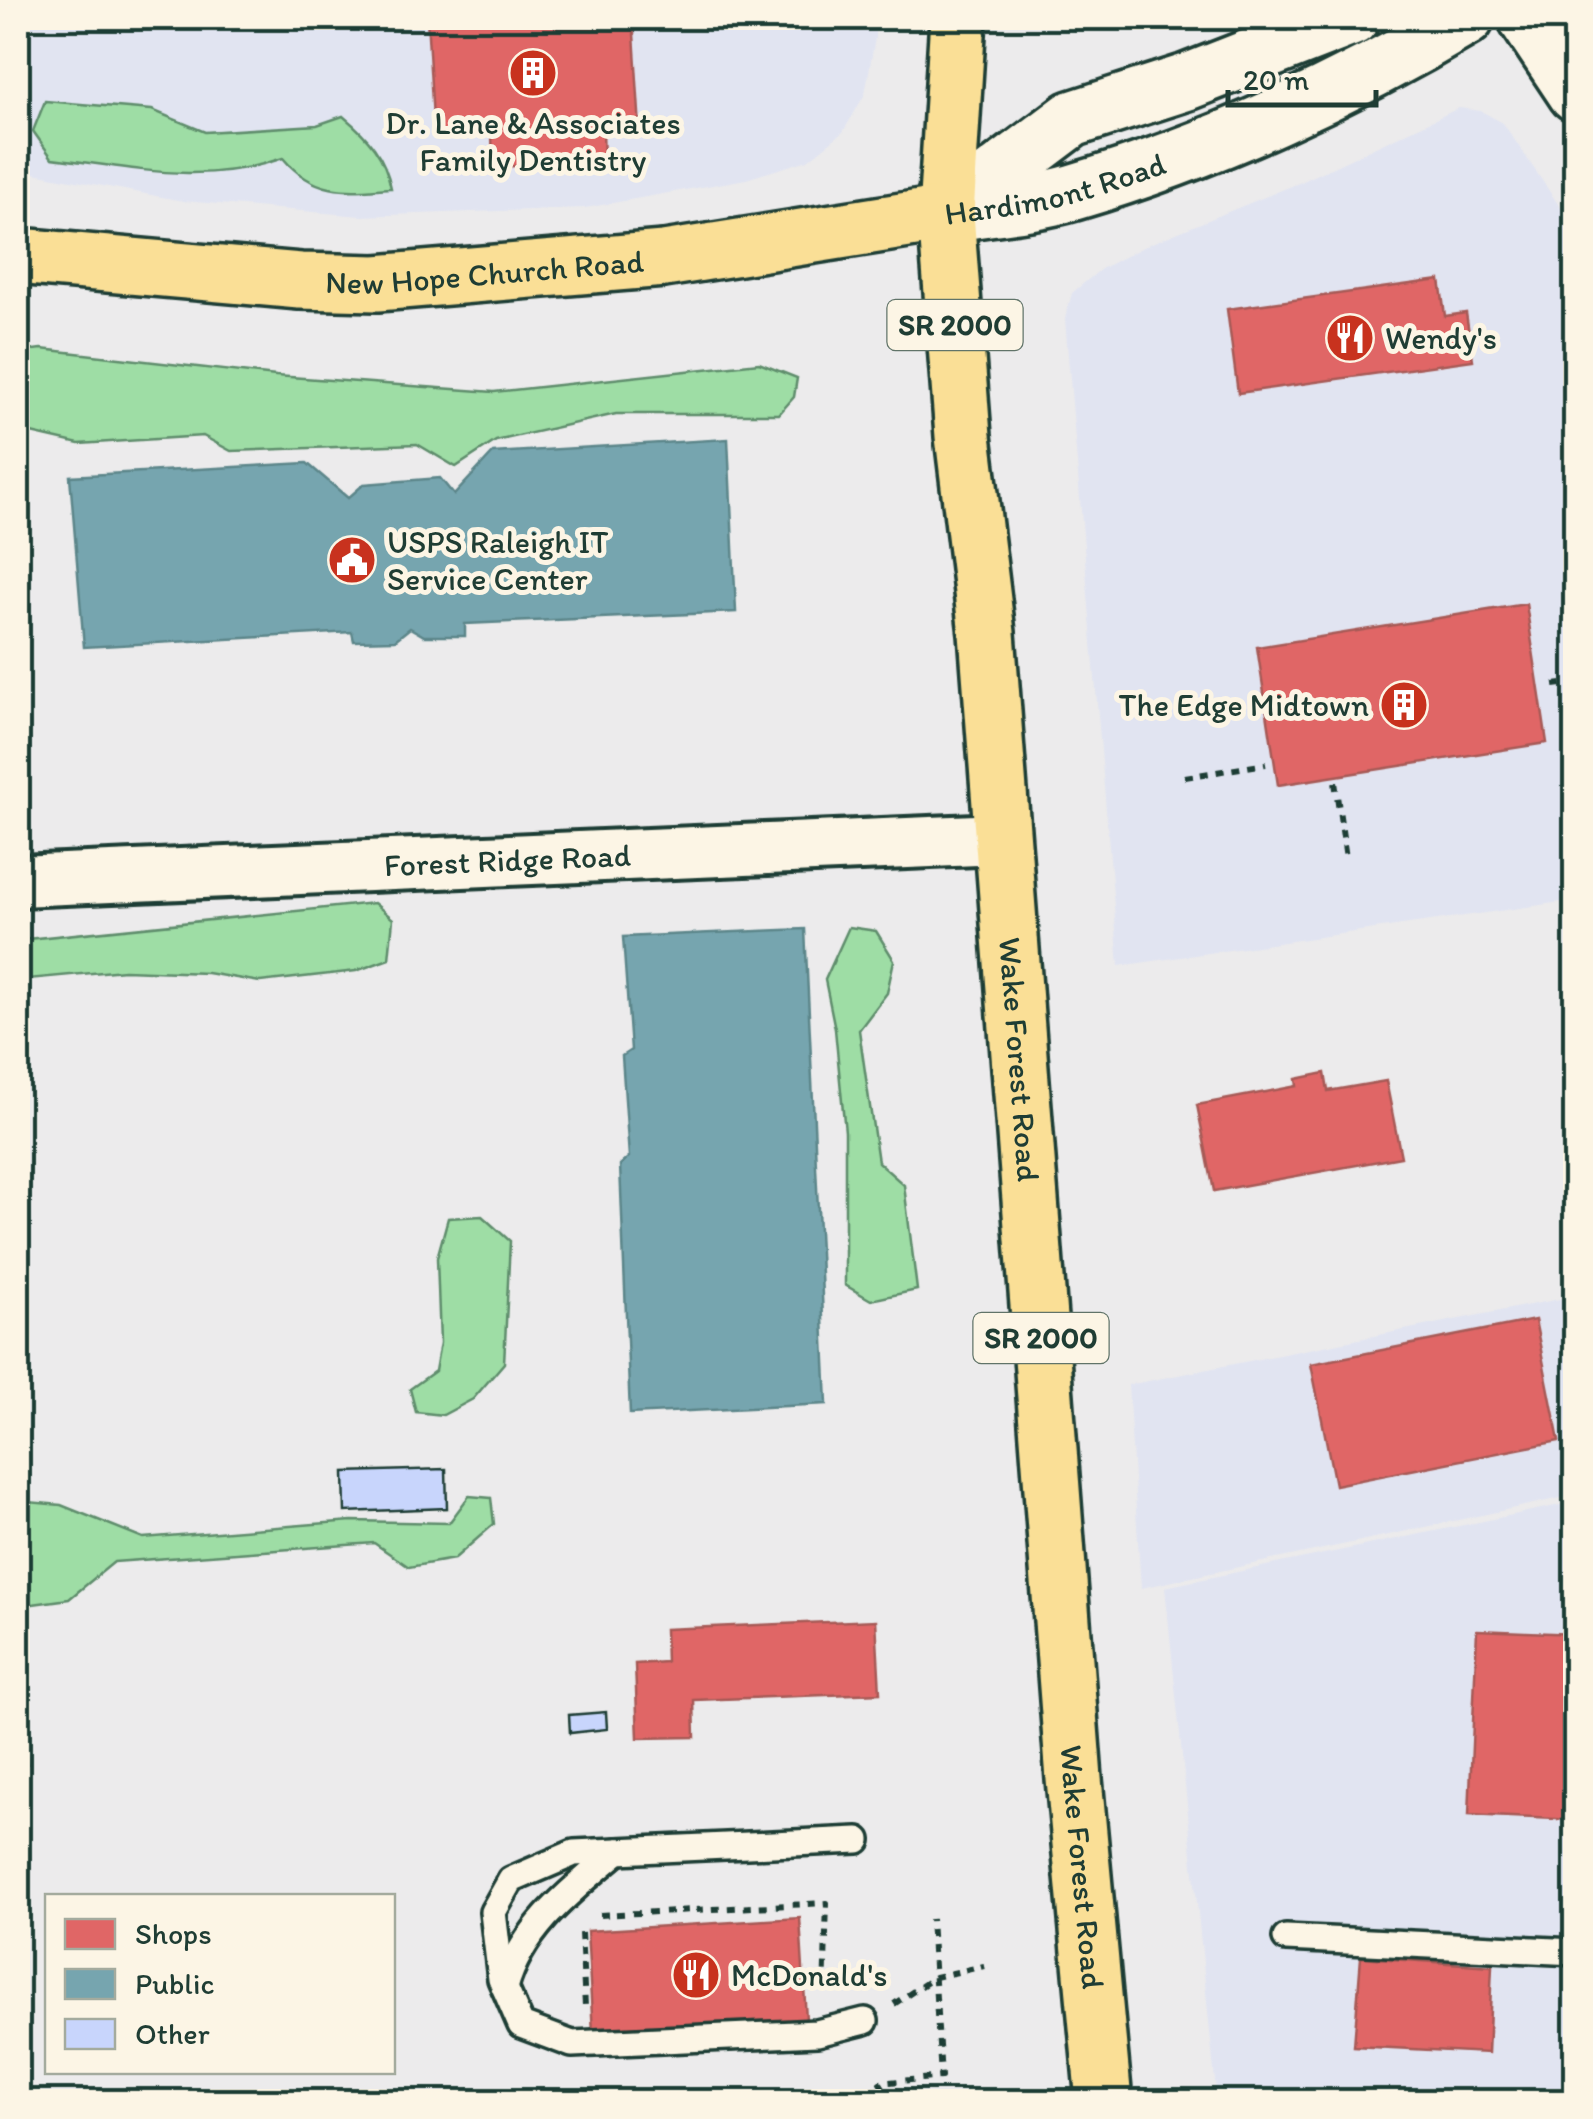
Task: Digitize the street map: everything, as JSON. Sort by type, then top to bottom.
[{"type":"main road","name":"Wake Forest Road","points":[[958,18],[946,214],[963,436],[986,634],[1076,1800],[1104,2102]]},
{"type":"main road","name":"New Hope Church Road","points":[[18,256],[377,283],[664,258],[946,214]]},
{"type":"street","name":"Hardimont Road","points":[[946,214],[1072,120],[1187,82],[1351,18]]},
{"type":"street","name":"Hardimont Road","points":[[946,214],[1071,193],[1142,168],[1298,104],[1414,49],[1466,18]]},
{"type":"street","points":[[1526,18],[1576,92]]},
{"type":"street","name":"Forest Ridge Road","points":[[18,882],[1000,838]]},
{"type":"lane","points":[[858,1840],[574,1853],[511,1880],[493,1912],[504,1988],[521,2024],[572,2044],[817,2033],[872,2012]]},
{"type":"lane","points":[[504,1988],[509,1972],[546,1913],[618,1851]]},
{"type":"lane","points":[[1286,1938],[1576,1952]]},
{"type":"path","points":[[1554,686],[1576,682]]},
{"type":"path","points":[[1186,777],[1266,764]]},
{"type":"path","points":[[1335,782],[1346,858]]},
{"type":"path","points":[[598,1915],[826,1903],[823,2006]]},
{"type":"path","points":[[580,1916],[585,2008]]},
{"type":"path","points":[[892,2102],[880,2082],[941,2077],[932,1918]]},
{"type":"path","points":[[872,2012],[895,2004],[935,1976],[984,1966]]},
{"type":"shaded area","points":[[18,18],[875,18],[875,38],[865,94],[843,132],[808,160],[746,179],[585,208],[361,216],[183,201],[18,170]]},
{"type":"shaded area","points":[[1459,108],[1481,111],[1503,123],[1575,229],[1575,900],[1119,966],[1065,319],[1072,293],[1101,269],[1147,245],[1299,183]]},
{"type":"shaded area","points":[[1575,1296],[1575,1495],[1141,1588],[1128,1385]]},
{"type":"shaded area","points":[[1575,1502],[1575,2101],[1217,2101],[1165,1587]]},
{"type":"green space","points":[[45,101],[152,110],[205,132],[317,125],[343,116],[374,148],[391,188],[345,190],[319,185],[283,158],[196,173],[52,158],[33,131]]},
{"type":"green space","points":[[41,349],[276,376],[494,392],[759,363],[797,378],[794,397],[779,414],[616,414],[496,441],[456,467],[417,444],[231,451],[203,436],[79,444],[18,430],[18,352]]},
{"type":"green space","points":[[374,903],[393,919],[389,959],[356,971],[260,982],[207,973],[124,970],[18,980],[18,940]]},
{"type":"green space","points":[[849,927],[876,931],[894,960],[887,993],[859,1030],[878,1162],[904,1185],[917,1290],[871,1300],[845,1285],[845,1132],[835,1029],[825,980]]},
{"type":"green space","points":[[482,1216],[510,1241],[504,1363],[473,1399],[443,1415],[416,1412],[410,1389],[435,1371],[440,1343],[437,1258],[448,1218]]},
{"type":"green space","points":[[469,1496],[491,1498],[494,1524],[454,1559],[409,1567],[374,1543],[114,1562],[69,1599],[18,1606],[18,1501],[61,1505],[143,1538],[352,1521],[449,1523]]},
{"type":"building: Shops","name":"Dr. Lane & Associates Family Dentistry","points":[[427,18],[633,18],[640,129],[603,130],[604,163],[493,167],[492,134],[434,136]]},
{"type":"building: Shops","name":"Wendy's","points":[[1440,280],[1445,316],[1466,313],[1473,360],[1238,393],[1227,309]]},
{"type":"building: Shops","name":"The Edge Midtown","points":[[1526,604],[1547,743],[1278,785],[1257,647]]},
{"type":"building: Shops","points":[[1325,1073],[1328,1091],[1386,1081],[1401,1157],[1214,1191],[1197,1105],[1297,1086],[1296,1079]]},
{"type":"building: Shops","points":[[1535,1320],[1559,1441],[1335,1485],[1311,1364]]},
{"type":"building: Shops","points":[[876,1620],[880,1693],[694,1700],[695,1737],[638,1738],[635,1664],[666,1662],[665,1629]]},
{"type":"building: Shops","points":[[1477,1630],[1576,1634],[1576,1820],[1469,1815]]},
{"type":"building: Shops","name":"McDonald's","points":[[800,1918],[806,2020],[593,2032],[587,1931]]},
{"type":"building: Shops","points":[[1361,1957],[1492,1966],[1488,2053],[1354,2046]]},
{"type":"building: Public","points":[[728,439],[736,612],[465,624],[465,636],[424,636],[410,628],[395,640],[354,641],[352,632],[84,647],[70,476],[307,463],[348,498],[364,484],[440,478],[454,495],[493,453]]},
{"type":"building: Public","points":[[805,929],[827,1404],[630,1414],[620,1165],[629,1157],[622,1056],[631,1050],[623,937]]},
{"type":"building: Other","points":[[446,1469],[447,1508],[345,1512],[344,1472]]},
{"type":"building: Other","points":[[606,1712],[607,1729],[570,1733],[569,1715]]},
{"type":"building: Other","points":[[18,1739],[25,1739],[27,1764],[18,1765]]},
{"type":"place","name":"Dr. Lane & Associates Family Dentistry","points":[[533,73]]},
{"type":"place","name":"Wendy's","points":[[1350,338]]},
{"type":"place","name":"USPS Raleigh IT Service Center","points":[[352,560]]},
{"type":"place","name":"The Edge Midtown","points":[[1404,705]]},
{"type":"place","name":"McDonald's","points":[[696,1975]]}]
